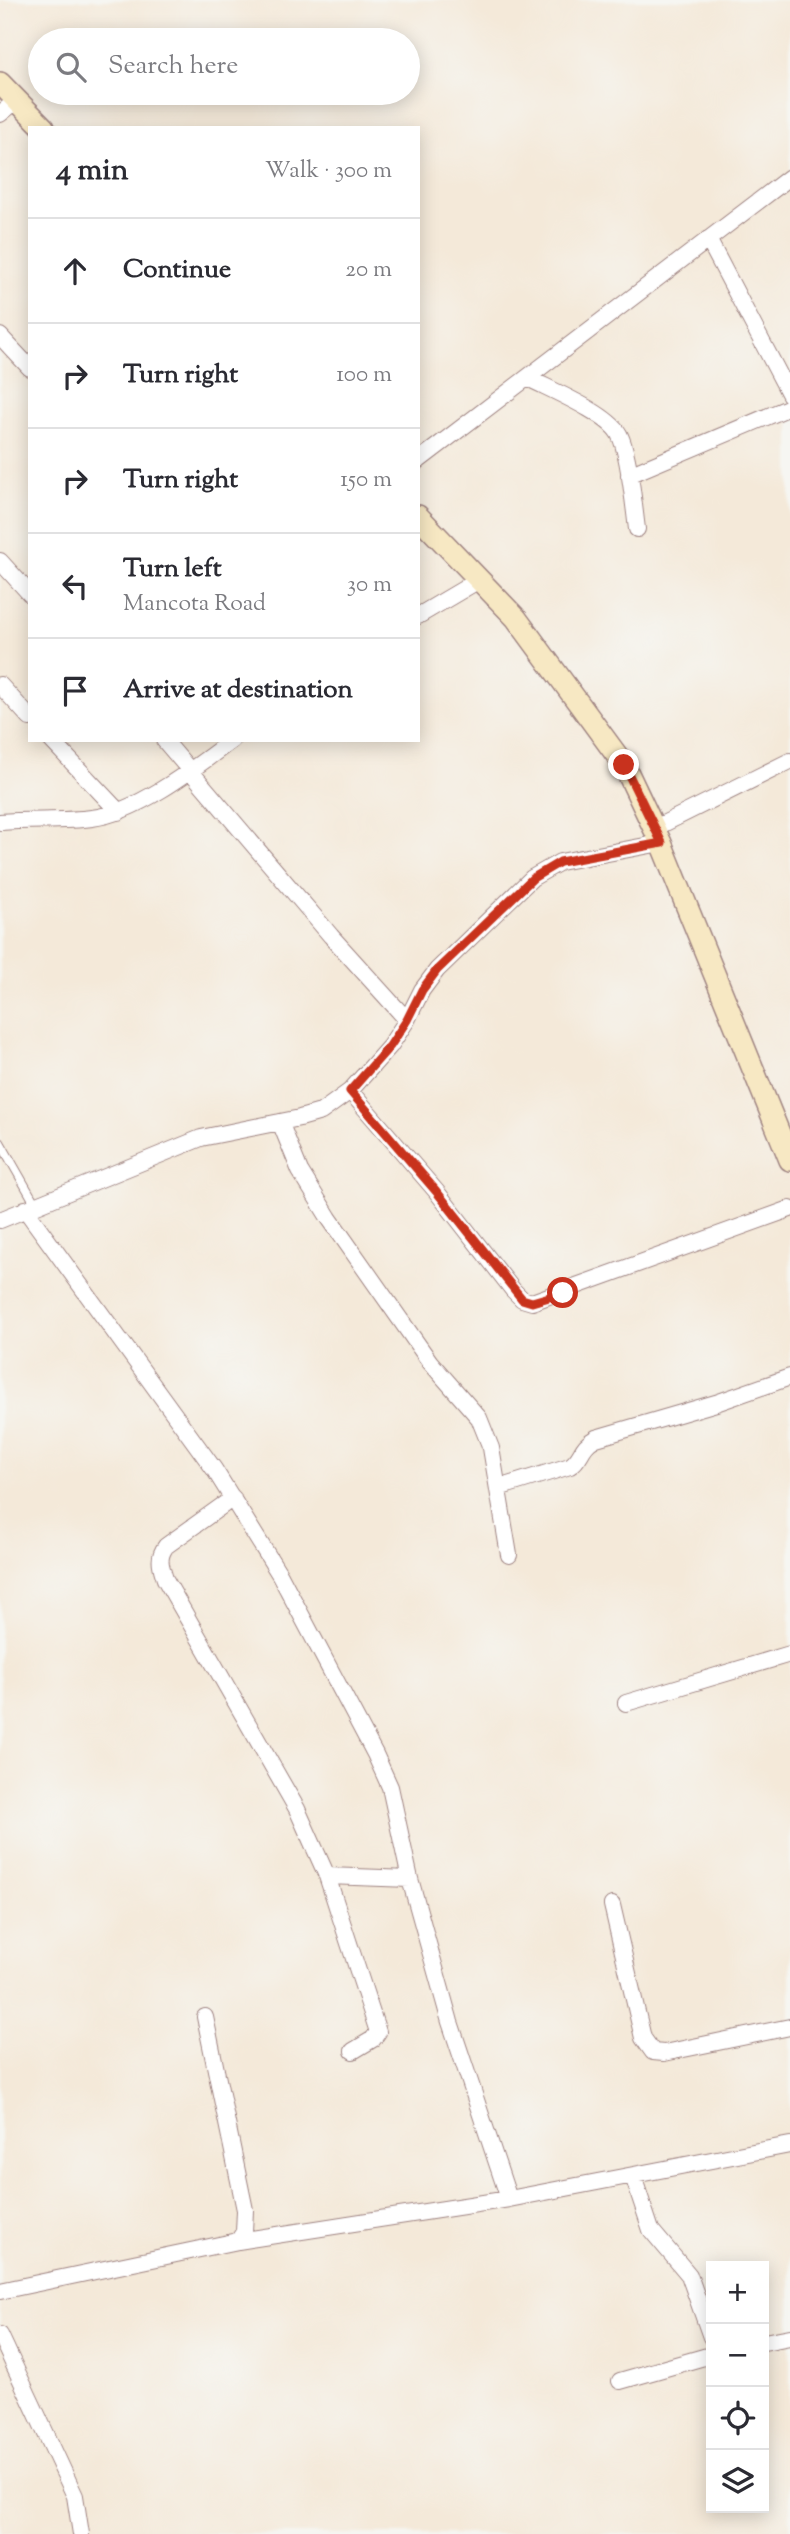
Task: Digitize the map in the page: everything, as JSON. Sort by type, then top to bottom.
[{"type":"main road","points":[[0,83],[42,126]]},
{"type":"main road","points":[[420,518],[516,618],[624,765],[658,836],[788,1150]]},
{"type":"street","points":[[0,114],[17,100]]},
{"type":"street","points":[[420,460],[790,177]]},
{"type":"street","points":[[708,239],[790,395]]},
{"type":"street","points":[[0,337],[28,366]]},
{"type":"street","points":[[528,379],[578,403],[613,426],[622,439],[638,529]]},
{"type":"street","points":[[629,475],[790,407]]},
{"type":"street","points":[[0,562],[28,592]]},
{"type":"street","points":[[420,615],[479,580]]},
{"type":"street","points":[[0,685],[28,716]]},
{"type":"street","points":[[53,742],[119,812]]},
{"type":"street","points":[[166,742],[331,936],[407,1020]]},
{"type":"street","points":[[0,822],[93,818],[119,812],[192,771],[229,742]]},
{"type":"street","points":[[0,1220],[201,1138],[321,1112],[350,1091],[390,1046],[422,990],[437,970],[533,878],[560,862],[658,836],[790,761]]},
{"type":"street","points":[[350,1091],[436,1191],[513,1290],[522,1299],[532,1302],[790,1209]]},
{"type":"street","points":[[280,1122],[300,1171],[329,1218],[430,1362],[479,1418],[491,1448],[509,1555]]},
{"type":"street","points":[[31,1207],[233,1497],[280,1575],[375,1754],[390,1787],[410,1879],[450,2022],[509,2199]]},
{"type":"street","points":[[498,1488],[570,1466],[578,1459],[583,1447],[596,1438],[716,1403],[790,1377]]},
{"type":"street","points":[[233,1497],[166,1546],[160,1554],[160,1565],[165,1579],[297,1809],[327,1876],[378,2032],[373,2039],[353,2051]]},
{"type":"street","points":[[626,1703],[790,1654]]},
{"type":"street","points":[[327,1876],[410,1879]]},
{"type":"street","points":[[612,1905],[643,2038],[653,2052],[664,2053],[790,2027]]},
{"type":"street","points":[[205,2017],[245,2210],[244,2232],[238,2241]]},
{"type":"street","points":[[0,2291],[238,2241],[509,2199],[790,2144]]},
{"type":"street","points":[[633,2176],[651,2230],[689,2276],[706,2324]]},
{"type":"street","points":[[0,2335],[75,2496],[81,2534]]},
{"type":"street","points":[[769,2341],[790,2337]]},
{"type":"street","points":[[621,2381],[706,2356]]},
{"type":"lane","points":[[0,1142],[31,1207]]},
{"type":"route","points":[[563,1293],[532,1302],[522,1299],[436,1191],[350,1091],[390,1046],[422,990],[437,970],[533,878],[560,862],[662,843],[624,765]]}]
